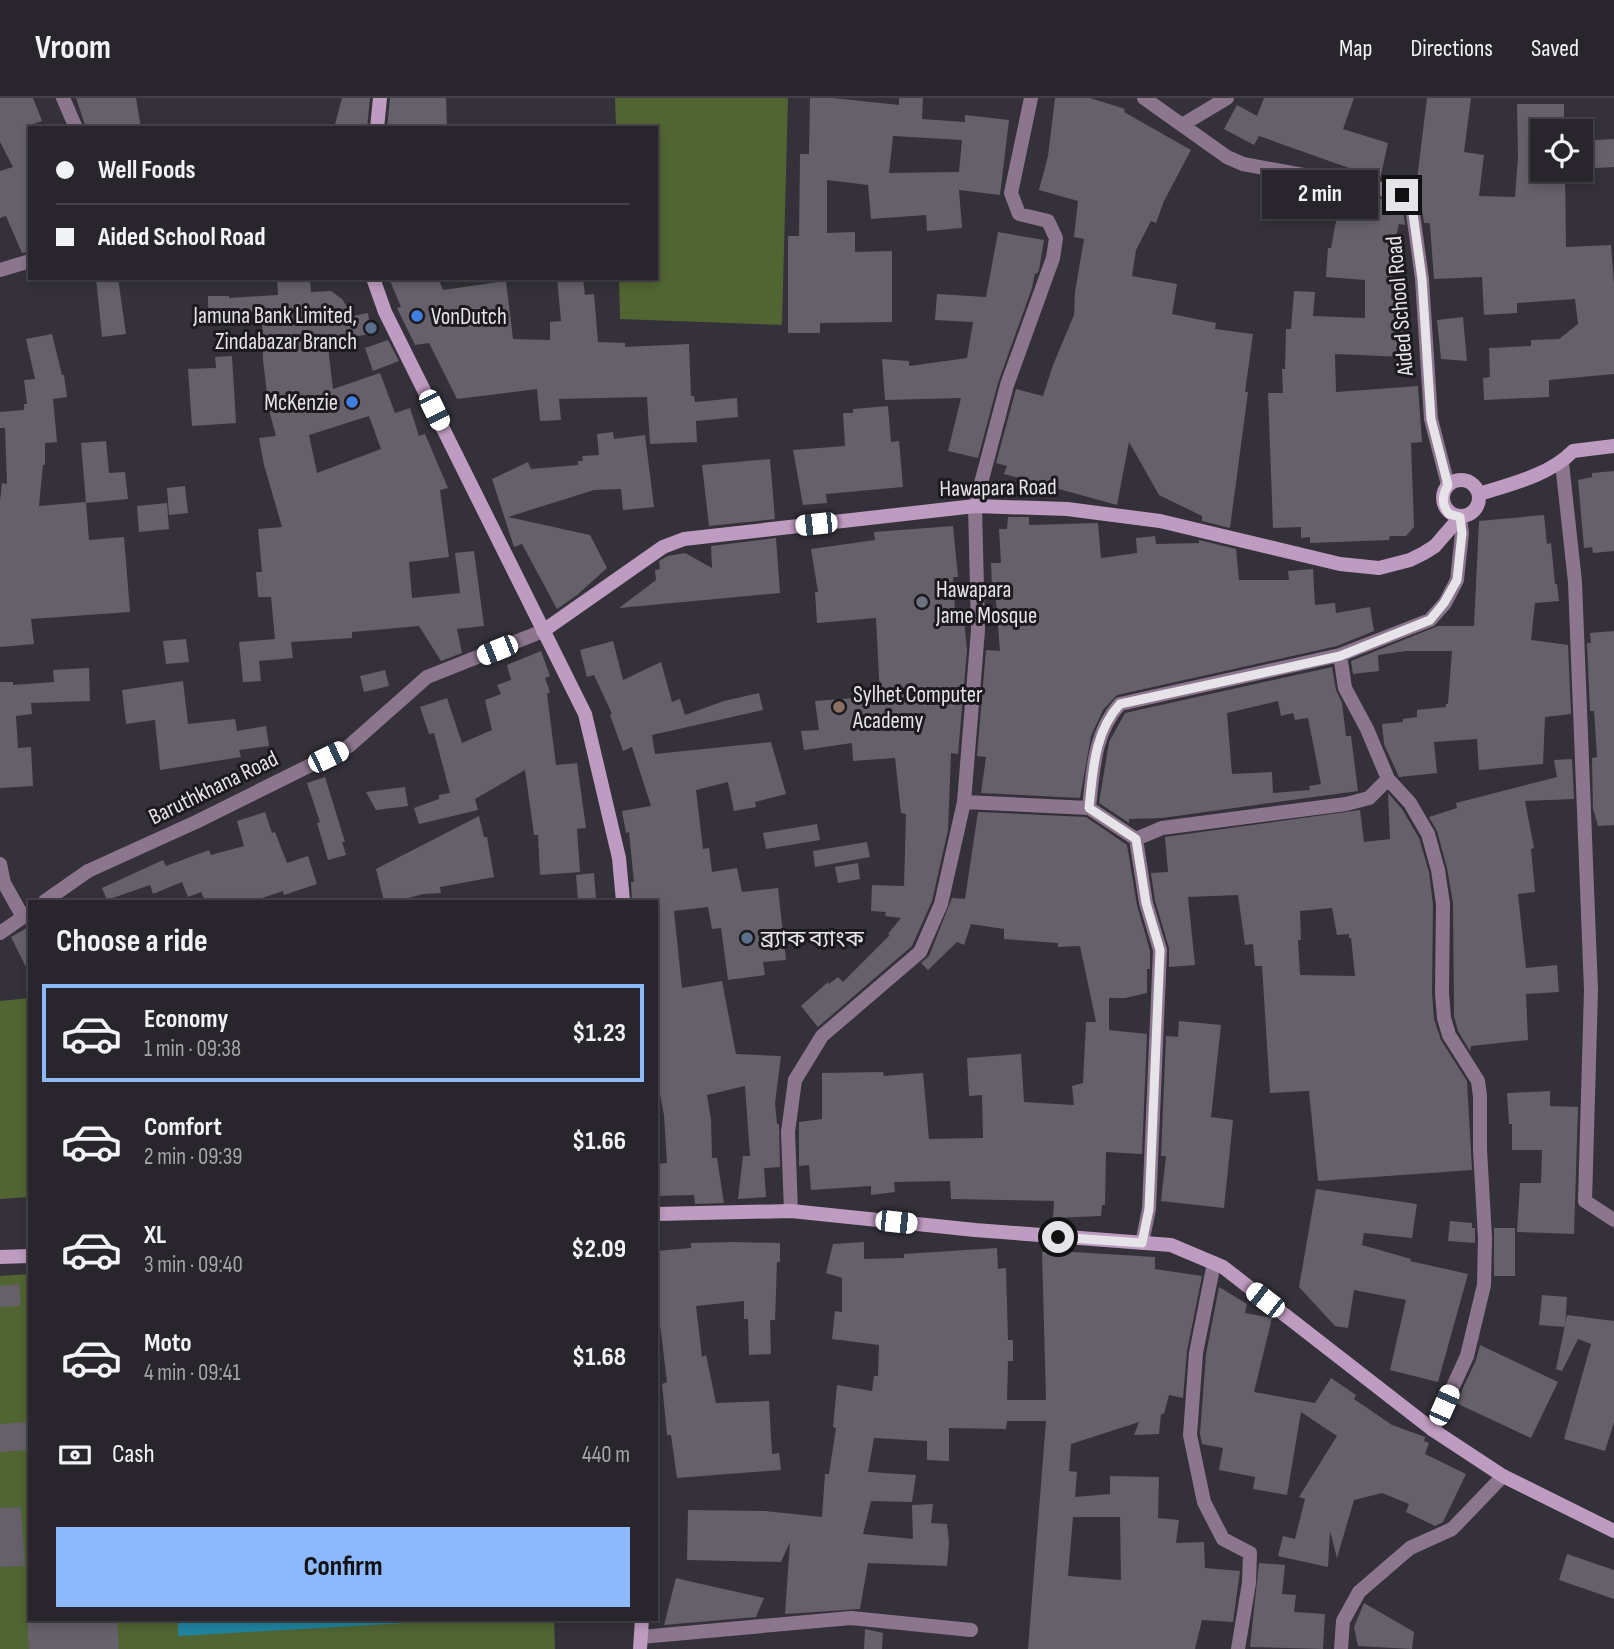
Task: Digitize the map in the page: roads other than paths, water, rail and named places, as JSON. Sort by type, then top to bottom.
[{"type":"main road","points":[[377,126],[380,98]]},
{"type":"main road","points":[[374,280],[385,312],[585,714],[620,858],[623,900]]},
{"type":"main road","points":[[1479,494],[1562,463],[1573,451],[1614,446]]},
{"type":"main road","points":[[1455,481],[1469,481],[1479,494],[1478,505],[1474,511],[1460,517],[1449,514],[1445,509],[1443,495],[1448,485],[1455,481]]},
{"type":"main road","name":"Hawapara Road","points":[[543,631],[663,547],[684,539],[975,506],[1067,509],[1160,522],[1340,564],[1379,568],[1410,560],[1435,546],[1460,517]]},
{"type":"main road","points":[[658,1214],[791,1211],[975,1230],[1171,1245],[1223,1267],[1433,1430],[1503,1476],[1614,1531]]},
{"type":"main road","points":[[0,1257],[28,1256]]},
{"type":"main road","points":[[640,1643],[642,1621]]},
{"type":"street","points":[[63,98],[75,126]]},
{"type":"street","points":[[791,1211],[788,1132],[795,1080],[822,1036],[920,952],[942,904],[964,802],[978,629],[975,506],[1007,386],[1054,258],[1056,238],[1048,221],[1019,215],[1011,193],[1031,98]]},
{"type":"street","name":"Aided School Road","points":[[1144,98],[1227,157],[1243,164],[1386,190],[1402,195],[1412,206],[1422,279],[1431,419],[1448,485]]},
{"type":"street","points":[[1182,125],[1227,98]]},
{"type":"street","points":[[0,270],[28,262]]},
{"type":"street","points":[[1562,463],[1576,582],[1590,976],[1585,1201],[1614,1220]]},
{"type":"street","points":[[1089,808],[1095,756],[1107,718],[1120,704],[1340,656],[1430,620],[1457,580],[1462,533],[1460,517]]},
{"type":"street","name":"Baruthkhana Road","points":[[46,900],[88,871],[196,822],[349,746],[427,677],[543,631]]},
{"type":"street","points":[[1340,656],[1345,688],[1367,729],[1388,779],[1410,803],[1432,846],[1443,904],[1441,993],[1444,1018],[1449,1035],[1478,1081],[1480,1096],[1485,1238],[1483,1285],[1466,1356],[1433,1430]]},
{"type":"street","points":[[1136,839],[1162,828],[1346,804],[1369,797],[1388,779]]},
{"type":"street","points":[[964,802],[1089,808],[1136,839],[1146,903],[1160,950],[1149,1197],[1142,1243]]},
{"type":"street","points":[[0,864],[4,883],[26,915],[0,933]]},
{"type":"street","points":[[1214,1263],[1196,1353],[1190,1435],[1204,1502],[1223,1539],[1250,1553],[1249,1583],[1238,1649]]},
{"type":"street","points":[[1341,1649],[1343,1620],[1359,1591],[1410,1548],[1452,1529],[1503,1476]]},
{"type":"street","points":[[640,1643],[851,1618],[971,1630]]},
{"type":"water","points":[[178,1621],[440,1621],[178,1636]]},
{"type":"place","name":"VonDutch","points":[[417,316]]},
{"type":"place","name":"Jamuna Bank Limited, Zindabazar Branch","points":[[371,328]]},
{"type":"place","name":"McKenzie","points":[[352,402]]},
{"type":"place","name":"Hawapara Jame Mosque","points":[[922,602]]},
{"type":"place","name":"Sylhet Computer Academy","points":[[839,707]]},
{"type":"place","name":"ব্র্যাক ব্যাংক","points":[[747,938]]}]
